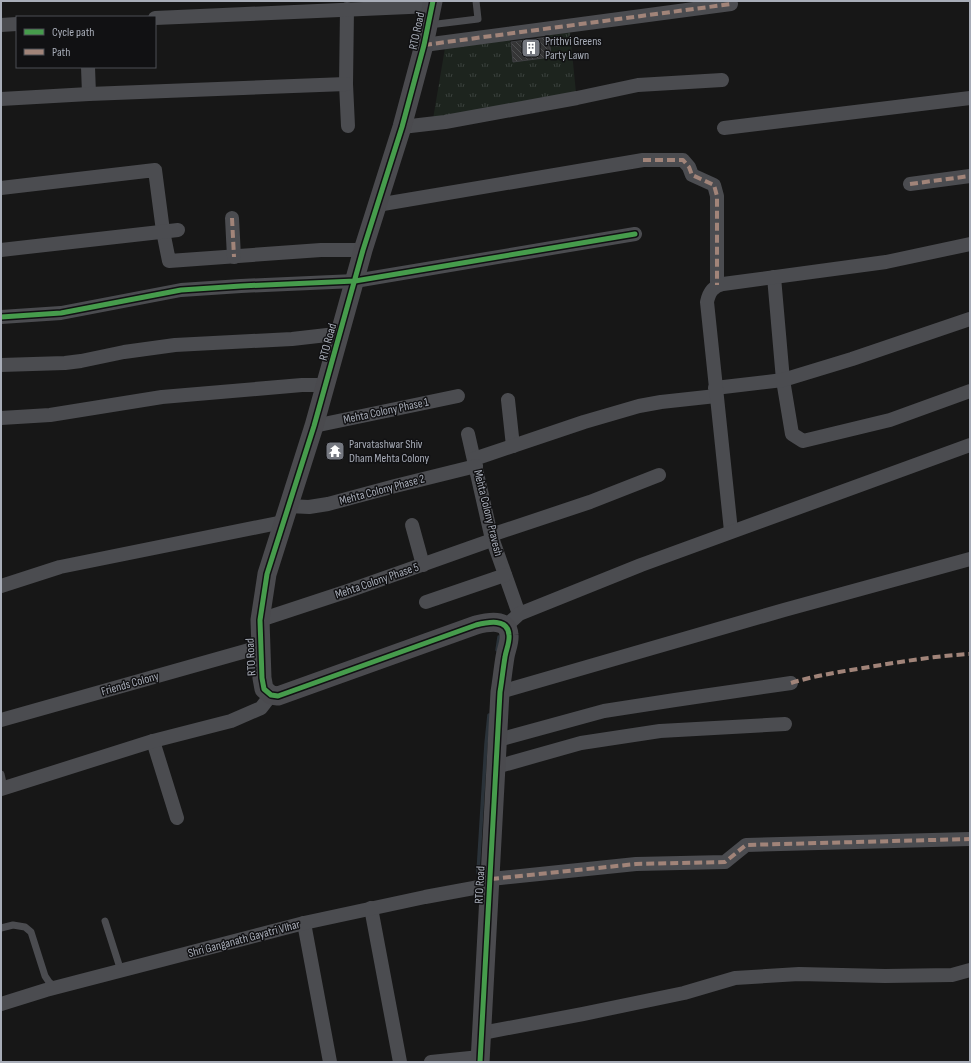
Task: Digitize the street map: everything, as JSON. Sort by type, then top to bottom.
[{"type":"street","name":"RTO Road","points":[[271,695],[264,689],[260,647],[260,620],[268,574],[326,387],[363,250],[402,127],[424,45],[433,3]]},
{"type":"street","points":[[156,18],[347,9],[433,3]]},
{"type":"street","points":[[424,45],[731,4]]},
{"type":"street","points":[[347,9],[346,84],[348,126]]},
{"type":"street","points":[[1,24],[16,24]]},
{"type":"street","points":[[88,68],[89,94]]},
{"type":"street","points":[[402,127],[446,122],[577,98],[638,85],[722,80]]},
{"type":"street","points":[[1,99],[346,84]]},
{"type":"street","points":[[724,128],[970,98]]},
{"type":"street","points":[[377,205],[643,160],[683,160],[689,167],[692,175],[714,185],[717,196],[717,285]]},
{"type":"street","points":[[1,188],[155,170],[163,231],[169,261],[321,250],[363,250]]},
{"type":"street","points":[[910,184],[970,176]]},
{"type":"street","points":[[232,218],[234,257]]},
{"type":"street","points":[[1,250],[178,230]]},
{"type":"street","points":[[1,317],[61,313],[181,290],[355,281],[635,234]]},
{"type":"street","points":[[731,532],[715,392],[707,302],[708,293],[717,285],[886,262],[970,244]]},
{"type":"street","points":[[774,277],[783,380],[792,434],[803,441],[890,420],[970,391]]},
{"type":"street","name":"Mehta Colony Phase 2","points":[[1,586],[60,567],[286,514],[309,507],[328,504],[395,486],[475,462],[512,446],[639,406],[783,380],[852,359],[970,319]]},
{"type":"street","points":[[1,365],[76,362],[124,352],[176,345],[292,339],[327,335],[340,336]]},
{"type":"street","points":[[1,418],[50,415],[170,396],[302,385],[317,385],[326,387]]},
{"type":"street","name":"Mehta Colony Phase 1","points":[[314,426],[458,396]]},
{"type":"street","points":[[508,400],[512,446]]},
{"type":"street","name":"Mehta Colony Pravesh","points":[[468,434],[492,537],[505,575],[512,620]]},
{"type":"street","points":[[3,789],[154,741],[231,721],[261,708],[271,695],[278,696],[286,694],[476,624],[512,620],[641,565],[970,445]]},
{"type":"street","name":"Mehta Colony Phase 5","points":[[260,620],[423,565],[492,537],[590,502],[659,475]]},
{"type":"street","points":[[412,525],[423,565]]},
{"type":"street","points":[[500,692],[784,610],[970,559]]},
{"type":"street","points":[[426,602],[505,575]]},
{"type":"street","name":"RTO Road","points":[[480,1059],[500,692],[510,637],[508,630],[512,620]]},
{"type":"street","name":"Friends Colony","points":[[1,720],[260,647]]},
{"type":"street","points":[[498,740],[604,711],[790,683]]},
{"type":"street","points":[[496,767],[581,743],[660,731],[785,724]]},
{"type":"street","points":[[154,741],[177,818]]},
{"type":"street","name":"Shri Ganganath Gayatri VIhar","points":[[1,1004],[56,988],[304,923],[490,882],[636,864],[725,862],[746,845],[970,839]]},
{"type":"street","points":[[371,908],[400,1062]]},
{"type":"street","points":[[304,923],[330,1062]]},
{"type":"street","points":[[482,1033],[684,993],[735,978],[799,974],[885,976],[952,975],[970,970]]},
{"type":"street","points":[[432,1062],[480,1059]]},
{"type":"lane","points":[[428,25],[478,18],[476,1]]},
{"type":"lane","points":[[1,774],[3,789]]},
{"type":"lane","points":[[105,921],[121,971]]},
{"type":"lane","points":[[1,928],[13,925],[25,927],[31,932],[45,976],[56,988]]},
{"type":"green space","points":[[570,32],[576,93],[433,119],[445,48],[510,39],[513,62],[551,57],[549,35]]},
{"type":"building","name":"Prithvi Greens Party Lawn","points":[[549,37],[551,57],[513,62],[511,42]]},
{"type":"waterway","points":[[497,650],[499,637]]},
{"type":"waterway","points":[[478,873],[489,715]]},
{"type":"marked path","points":[[424,45],[731,4]]},
{"type":"marked path","points":[[643,160],[683,160],[689,167],[692,175],[714,185],[717,196],[717,285]]},
{"type":"marked path","points":[[910,184],[970,176]]},
{"type":"marked path","points":[[232,218],[234,257]]},
{"type":"marked path","points":[[791,683],[826,674],[930,658],[970,654]]},
{"type":"marked path","points":[[491,879],[636,864],[725,862],[746,845],[970,839]]},
{"type":"cycle path","points":[[433,1],[424,45],[402,127],[363,250],[314,426],[267,574],[260,620],[262,678],[264,689],[271,695],[278,696],[476,625],[497,622],[505,626],[508,630],[509,640],[500,692],[480,1062]]},
{"type":"cycle path","points":[[1,317],[61,313],[181,290],[355,281],[635,234]]},
{"type":"place","name":"Prithvi Greens Party Lawn","points":[[531,48]]},
{"type":"place","name":"Parvatashwar Shiv Dham Mehta Colony","points":[[335,451]]}]
